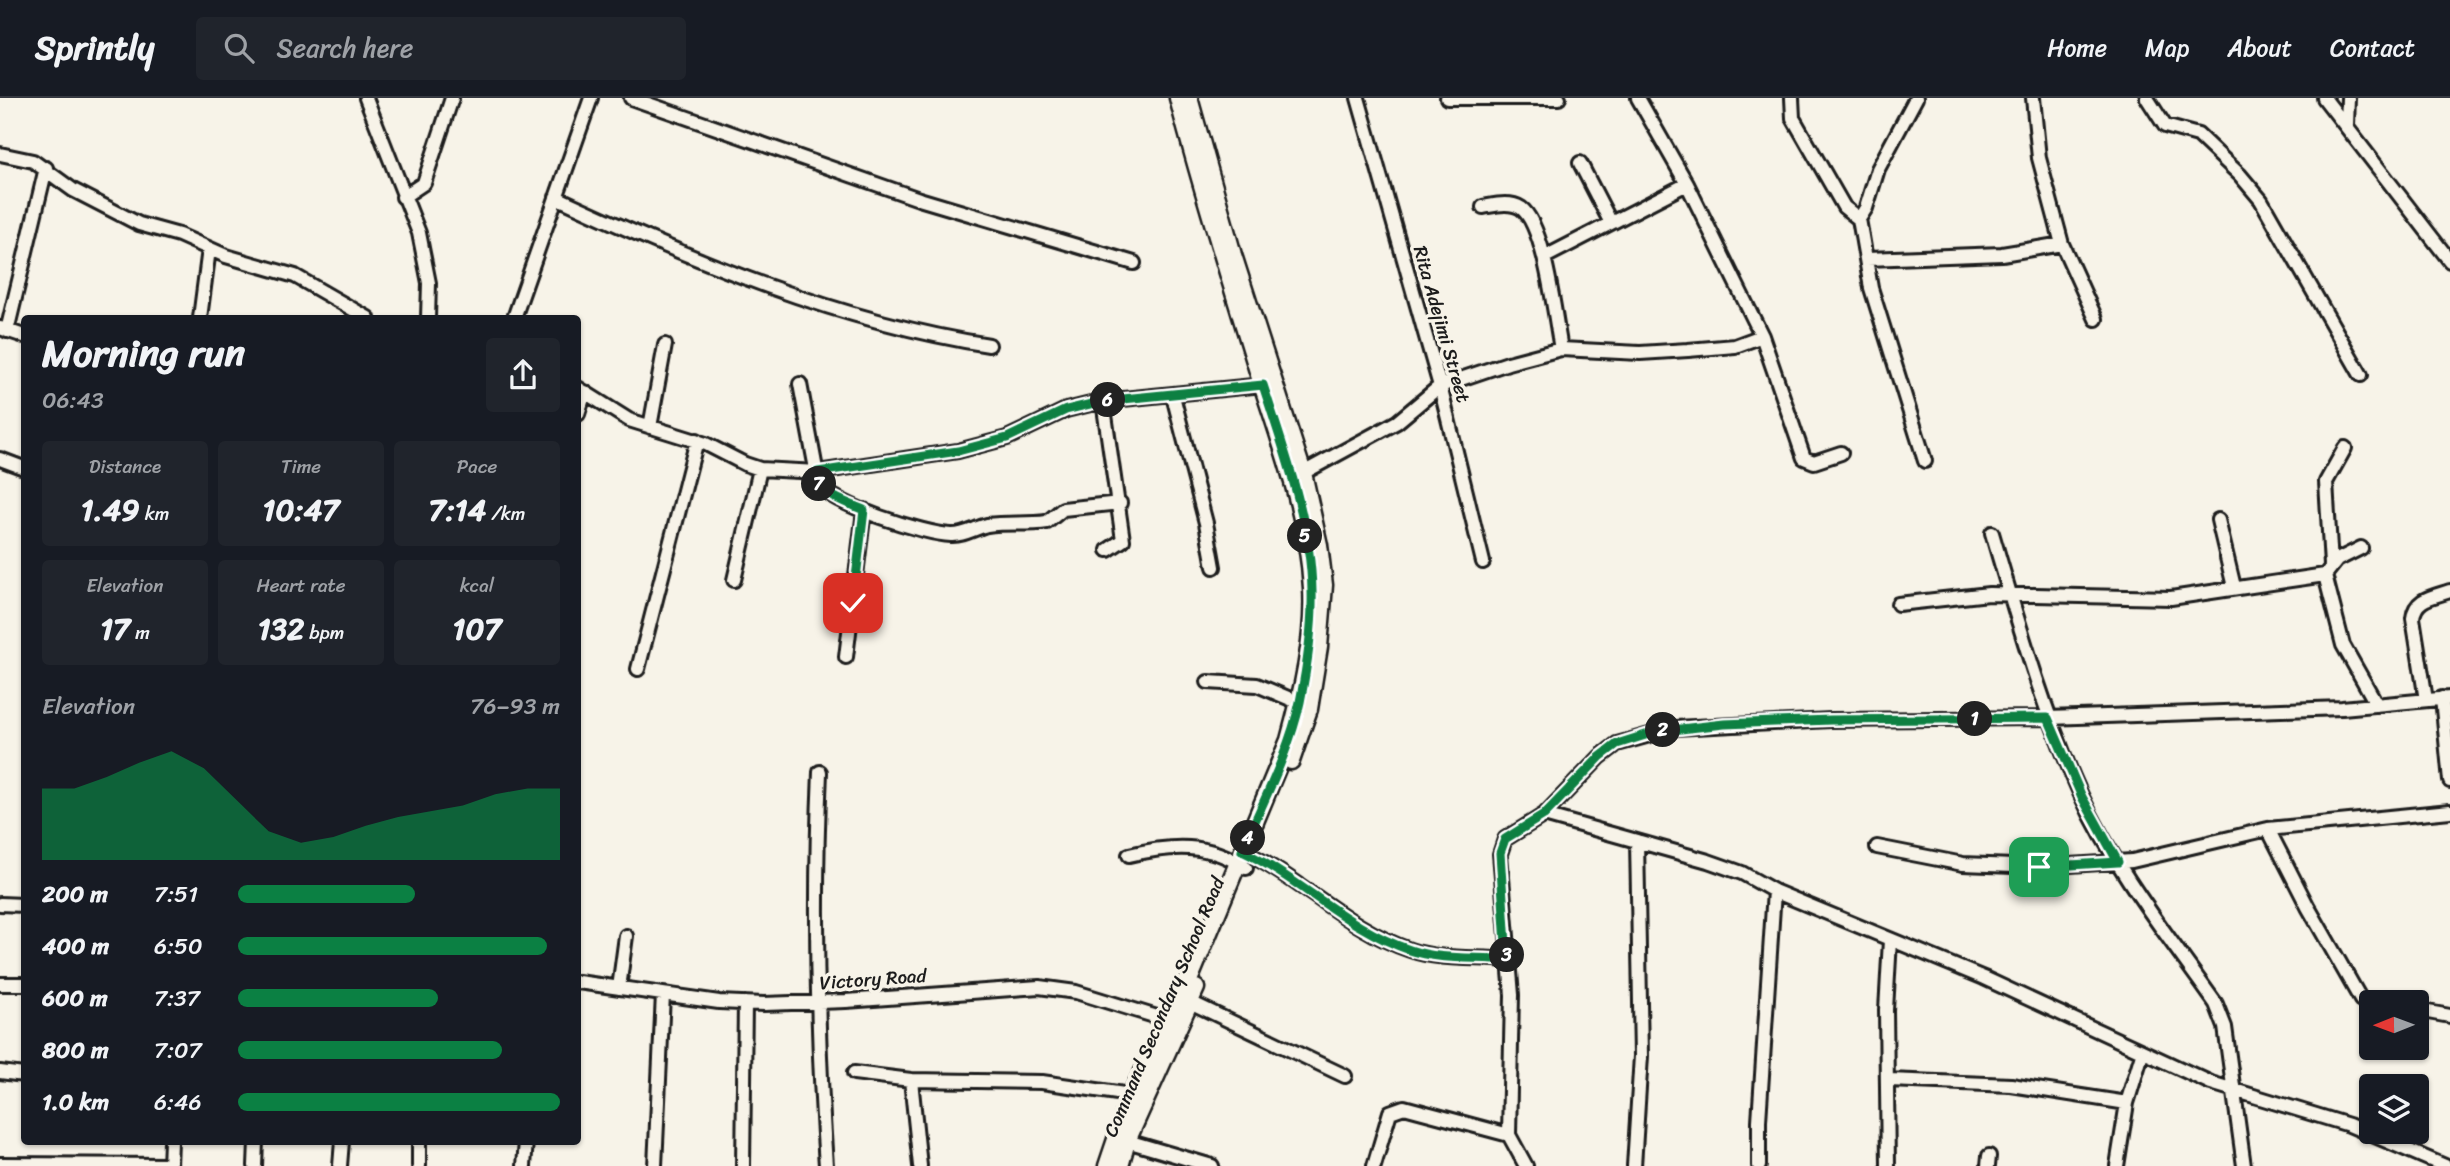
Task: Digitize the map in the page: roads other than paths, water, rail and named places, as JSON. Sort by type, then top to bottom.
[{"type":"main road","points":[[1178,98],[1203,194],[1263,385],[1275,403],[1303,473],[1324,585],[1323,615],[1301,710]]},
{"type":"main road","points":[[1189,98],[1275,403],[1304,527],[1312,590],[1301,710]]},
{"type":"main road","name":"Command Secondary School Road","points":[[1107,1166],[1131,1095],[1182,995],[1244,859],[1294,741],[1301,710]]},
{"type":"main road","name":"Command Secondary School Road","points":[[1120,1166],[1127,1141],[1190,1002],[1244,859]]},
{"type":"street","points":[[366,98],[388,147],[403,197],[419,233],[429,283],[428,315]]},
{"type":"street","points":[[403,197],[424,183],[452,98]]},
{"type":"street","points":[[515,315],[592,98]]},
{"type":"street","points":[[631,98],[919,199],[1134,263]]},
{"type":"street","name":"Rita Adejimi Street","points":[[1358,98],[1440,386],[1483,562]]},
{"type":"street","points":[[1447,98],[1559,98]]},
{"type":"street","points":[[1638,98],[1687,184],[1762,336],[1804,458],[1814,462],[1841,453]]},
{"type":"street","points":[[1792,98],[1793,118],[1844,206],[1859,219],[1871,288],[1925,461]]},
{"type":"street","points":[[1859,219],[1866,208],[1878,169],[1916,98]]},
{"type":"street","points":[[2033,98],[2039,158],[2062,244],[2096,319]]},
{"type":"street","points":[[2147,98],[2165,126],[2198,135],[2240,175],[2261,200],[2361,375]]},
{"type":"street","points":[[2324,98],[2450,261]]},
{"type":"street","points":[[2347,98],[2350,113],[2347,125]]},
{"type":"street","points":[[0,154],[33,161],[46,167],[73,190],[139,224],[179,235],[209,249],[278,268],[344,313]]},
{"type":"street","points":[[1580,163],[1610,221]]},
{"type":"street","points":[[21,336],[4,329],[46,167]]},
{"type":"street","points":[[1545,257],[1610,221],[1687,184]]},
{"type":"street","points":[[556,197],[661,246],[784,289],[916,333],[989,345]]},
{"type":"street","points":[[1483,207],[1507,204],[1518,206],[1528,215],[1545,257],[1561,349]]},
{"type":"street","points":[[1867,259],[2002,254],[2062,244]]},
{"type":"street","points":[[200,315],[209,249]]},
{"type":"street","points":[[1303,473],[1397,422],[1440,386],[1561,349],[1640,353],[1688,350],[1735,346],[1762,336]]},
{"type":"street","points":[[650,427],[665,345]]},
{"type":"street","points":[[800,384],[819,485],[824,491],[864,510],[918,529],[954,536],[991,525],[1048,522],[1059,511],[1071,507],[1120,503]]},
{"type":"street","points":[[581,390],[619,415],[697,440],[760,469],[818,472],[958,451],[1007,438],[1066,410],[1103,401],[1263,385]]},
{"type":"street","points":[[1173,396],[1206,523],[1214,567]]},
{"type":"street","points":[[1103,401],[1120,503],[1123,540],[1108,550]]},
{"type":"street","points":[[638,669],[697,440]]},
{"type":"street","points":[[2345,448],[2326,482],[2328,570],[2343,645],[2377,705]]},
{"type":"street","points":[[0,460],[21,467]]},
{"type":"street","points":[[734,580],[760,469]]},
{"type":"street","points":[[846,656],[864,510]]},
{"type":"street","points":[[2218,520],[2234,587]]},
{"type":"street","points":[[1992,533],[2009,595],[2025,634],[2048,718],[2082,797],[2118,862],[2216,1004],[2225,1027],[2244,1166]]},
{"type":"street","points":[[1898,604],[1989,594],[2171,598],[2328,570],[2361,548]]},
{"type":"street","points":[[2426,700],[2413,618],[2414,608],[2418,602],[2450,591]]},
{"type":"street","points":[[1208,682],[1257,685],[1301,710]]},
{"type":"street","points":[[1526,1166],[1509,1135],[1512,995],[1507,960],[1501,847],[1505,839],[1544,815],[1600,757],[1617,744],[1655,732],[1724,724],[2048,718],[2377,705],[2446,698],[2450,781]]},
{"type":"street","points":[[820,772],[816,875],[817,1002],[826,1166]]},
{"type":"street","points":[[1877,847],[1963,864],[2039,867],[2118,862],[2268,829],[2450,811]]},
{"type":"street","points":[[1544,815],[1742,873],[1774,891],[1984,978],[2142,1054],[2236,1092],[2349,1125],[2445,1166]]},
{"type":"street","points":[[2268,829],[2359,996]]},
{"type":"street","points":[[1634,1166],[1641,1056],[1637,841]]},
{"type":"street","points":[[1129,855],[1165,846],[1210,849],[1287,875],[1352,922],[1393,944],[1412,951],[1437,955],[1507,960]]},
{"type":"street","points":[[1759,1166],[1759,1121],[1774,891]]},
{"type":"street","points":[[0,904],[21,905]]},
{"type":"street","points":[[619,988],[626,936]]},
{"type":"street","points":[[1888,1166],[1889,1080],[1886,1010],[1890,940]]},
{"type":"street","name":"Victory Road","points":[[581,982],[745,1003],[817,1002],[1039,987],[1076,992],[1167,1020]]},
{"type":"street","points":[[0,984],[21,984]]},
{"type":"street","points":[[655,1166],[663,993]]},
{"type":"street","points":[[1190,1002],[1345,1076]]},
{"type":"street","points":[[743,1166],[745,1003]]},
{"type":"street","points":[[2429,1012],[2450,1016],[2450,1009]]},
{"type":"street","points":[[2117,1166],[2127,1103],[2142,1054]]},
{"type":"street","points":[[0,1072],[21,1076]]},
{"type":"street","points":[[854,1073],[911,1080],[1042,1082],[1131,1095]]},
{"type":"street","points":[[911,1080],[920,1166]]},
{"type":"street","points":[[1889,1080],[2011,1085],[2127,1103]]},
{"type":"street","points":[[1374,1166],[1390,1112],[1396,1108],[1404,1107],[1509,1135]]},
{"type":"street","points":[[1127,1141],[1212,1166]]},
{"type":"street","points":[[0,1164],[170,1166],[171,1145]]},
{"type":"street","points":[[255,1166],[256,1145]]},
{"type":"street","points":[[340,1166],[342,1145]]},
{"type":"street","points":[[419,1145],[419,1166]]},
{"type":"street","points":[[524,1166],[526,1145]]}]
